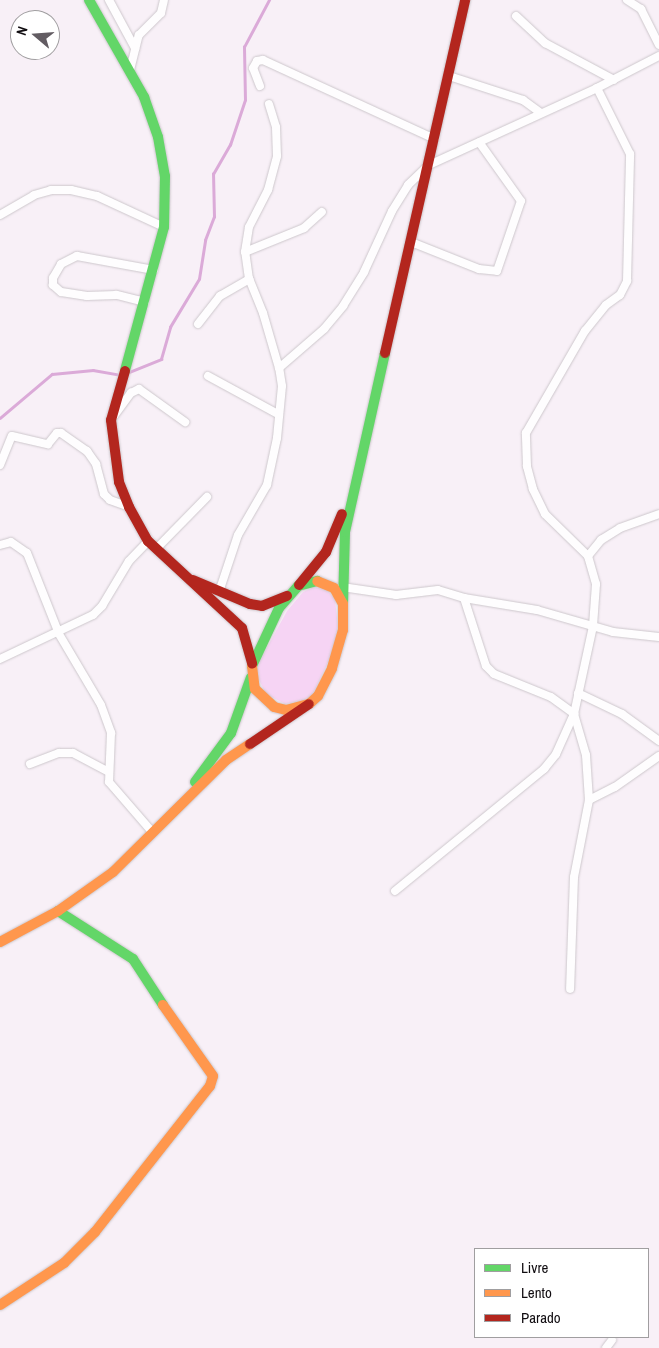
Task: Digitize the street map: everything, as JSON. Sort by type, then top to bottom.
[{"type":"main road","points":[[89,0],[144,97],[158,137],[165,176],[164,227],[145,302],[121,375],[111,420],[114,460],[129,507],[148,541],[179,573],[234,618],[249,644],[252,664],[252,677],[231,733],[176,810]]},
{"type":"main road","points":[[0,942],[58,912],[113,872],[240,749],[309,704],[318,696],[332,668],[343,630],[342,588],[345,532],[465,0]]},
{"type":"main road","points":[[252,664],[272,621],[333,541],[364,446]]},
{"type":"main road","points":[[179,573],[219,592],[262,606],[307,582],[327,583],[334,588],[343,604]]},
{"type":"main road","points":[[252,677],[259,694],[274,707],[286,710],[309,704]]},
{"type":"main road","points":[[0,1305],[64,1263],[95,1232],[188,1118],[210,1086],[213,1076],[174,1023],[133,959],[58,912]]},
{"type":"street","points":[[110,0],[135,48]]},
{"type":"street","points":[[130,70],[139,36],[161,13],[164,0]]},
{"type":"street","points":[[627,0],[641,9],[659,44]]},
{"type":"street","points":[[516,16],[545,43],[614,80]]},
{"type":"street","points":[[280,368],[324,329],[343,306],[364,272],[392,211],[408,184],[429,166],[598,88],[658,58]]},
{"type":"street","points":[[260,86],[253,68],[257,61],[263,60],[435,139]]},
{"type":"street","points":[[449,76],[523,100],[541,113]]},
{"type":"street","points":[[395,891],[544,769],[556,754],[574,714],[593,626],[596,584],[588,556],[545,514],[533,489],[527,466],[526,433],[585,331],[606,305],[620,294],[627,281],[630,154],[598,88]]},
{"type":"street","points":[[219,592],[238,535],[267,485],[282,386],[280,368],[263,313],[249,279],[245,252],[249,227],[268,190],[276,156],[276,126],[269,104]]},
{"type":"street","points":[[411,242],[479,269],[497,271],[521,202],[479,142]]},
{"type":"street","points":[[0,215],[34,195],[51,190],[70,190],[97,196],[164,227]]},
{"type":"street","points":[[245,252],[297,232],[322,212]]},
{"type":"street","points":[[145,302],[116,294],[87,296],[61,292],[53,285],[53,278],[61,264],[77,256],[154,270]]},
{"type":"street","points":[[198,324],[220,296],[249,279]]},
{"type":"street","points":[[208,376],[278,414]]},
{"type":"street","points":[[111,420],[131,392],[139,389],[185,422]]},
{"type":"street","points":[[0,465],[12,436],[48,444],[57,433],[61,433],[87,451],[96,464],[104,494],[110,500],[129,507]]},
{"type":"street","points":[[156,549],[207,497]]},
{"type":"street","points":[[588,556],[601,540],[620,528],[659,514]]},
{"type":"street","points":[[0,658],[59,634],[102,606],[129,561],[148,541]]},
{"type":"street","points":[[0,545],[12,542],[27,553],[59,634],[100,705],[111,732],[112,757],[107,771],[109,782],[153,833]]},
{"type":"street","points":[[342,588],[396,595],[438,590],[464,598],[537,610],[613,632],[659,637]]},
{"type":"street","points":[[464,598],[486,666],[494,674],[551,697],[574,714],[586,755],[589,800],[574,877],[570,989]]},
{"type":"street","points":[[578,693],[622,714],[659,741]]},
{"type":"street","points":[[30,764],[59,753],[73,753],[107,771]]},
{"type":"street","points":[[589,800],[615,787],[659,756]]},
{"type":"street","points":[[606,1348],[612,1340]]},
{"type":"shaded area","points":[[314,587],[327,590],[335,599],[338,628],[331,656],[313,694],[305,700],[285,704],[266,694],[257,676],[257,666],[287,611],[303,592]]},
{"type":"waterway","points":[[127,373],[161,359],[170,327],[199,279],[205,240],[214,217],[213,174],[230,145],[245,100],[244,47],[269,0]]},
{"type":"waterway","points":[[0,418],[52,374],[93,370],[122,375]]},
{"type":"traffic: fast","points":[[89,0],[144,97],[158,137],[165,176],[164,227],[125,371]]},
{"type":"traffic: fast","points":[[343,604],[345,532],[385,353]]},
{"type":"traffic: fast","points":[[252,666],[279,608],[298,586],[317,581]]},
{"type":"traffic: fast","points":[[195,782],[231,733],[251,677]]},
{"type":"traffic: fast","points":[[58,911],[133,959],[163,1005]]},
{"type":"traffic: slow","points":[[252,666],[255,689],[274,707],[286,710],[309,704],[318,696],[332,668],[343,630],[343,604],[334,588],[317,581]]},
{"type":"traffic: slow","points":[[0,942],[58,911],[113,872],[226,760],[250,744]]},
{"type":"traffic: slow","points":[[0,1305],[64,1263],[95,1232],[210,1086],[213,1076],[163,1005]]},
{"type":"traffic: jam","points":[[385,353],[465,0]]},
{"type":"traffic: jam","points":[[125,371],[111,420],[119,482],[129,507],[148,541],[242,628],[252,664]]},
{"type":"traffic: jam","points":[[299,585],[326,552],[342,514]]},
{"type":"traffic: jam","points":[[193,580],[250,604],[262,606],[287,596]]},
{"type":"traffic: jam","points":[[250,744],[309,704]]}]
